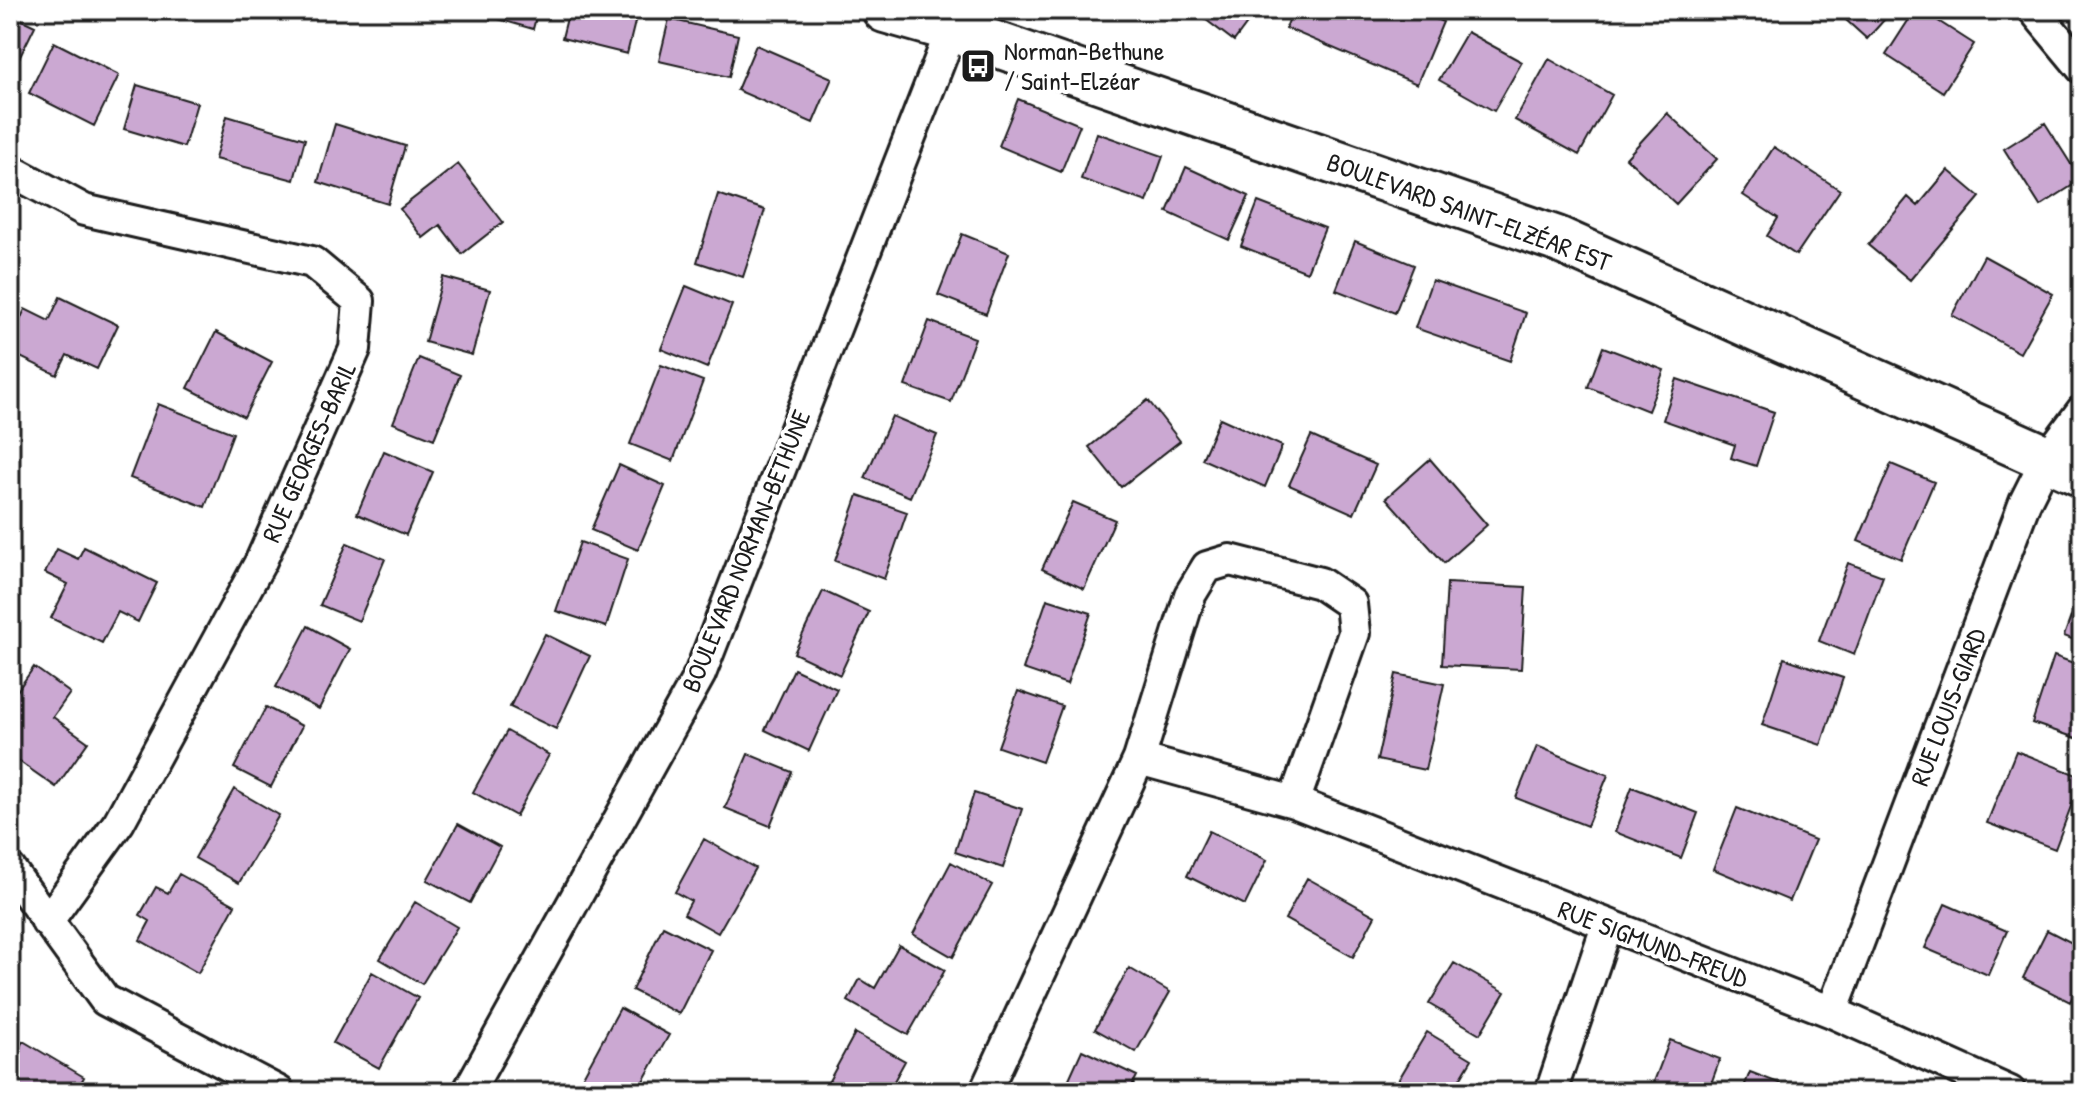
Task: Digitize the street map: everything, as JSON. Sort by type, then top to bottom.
[{"type":"street","name":"BOULEVARD SAINT-ELZÉAR EST","points":[[885,10],[952,29],[1557,239],[2064,466]]},
{"type":"street","points":[[2034,10],[2082,68]]},
{"type":"street","name":"BOULEVARD NORMAN-BETHUNE","points":[[468,1092],[700,674],[952,29]]},
{"type":"street","name":"RUE GEORGES-BARIL","points":[[10,170],[84,210],[312,262],[359,301],[355,349],[261,561],[119,822],[47,922]]},
{"type":"street","name":"RUE LOUIS-GIARD","points":[[1832,1012],[2025,502],[2064,466],[2082,411]]},
{"type":"street","points":[[985,1092],[1139,759],[1190,595],[1207,567],[1230,560],[1320,583],[1351,604],[1354,633],[1294,802]]},
{"type":"street","name":"RUE SIGMUND-FREUD","points":[[1139,759],[1294,802],[1832,1012],[2010,1092]]},
{"type":"street","points":[[10,869],[105,1000],[279,1092]]},
{"type":"street","points":[[1551,1092],[1607,926]]},
{"type":"building","points":[[467,10],[538,10],[533,29]]},
{"type":"building","points":[[569,10],[638,10],[627,54],[562,38]]},
{"type":"building","points":[[1193,10],[1257,10],[1234,41]]},
{"type":"building","points":[[1293,10],[1368,10],[1381,16],[1384,10],[1414,10],[1443,22],[1417,84],[1286,28]]},
{"type":"building","points":[[1835,10],[1893,10],[1867,39]]},
{"type":"building","points":[[1915,10],[1921,10],[1974,44],[1943,92],[1886,55]]},
{"type":"building","points":[[10,14],[35,26],[11,75],[10,75]]},
{"type":"building","points":[[669,19],[738,35],[729,77],[659,61]]},
{"type":"building","points":[[1467,32],[1522,62],[1494,111],[1439,80]]},
{"type":"building","points":[[54,42],[119,75],[94,126],[29,93]]},
{"type":"building","points":[[756,45],[832,78],[813,123],[737,90]]},
{"type":"building","points":[[1549,59],[1612,95],[1579,155],[1515,120]]},
{"type":"building","points":[[137,85],[197,103],[184,147],[124,129]]},
{"type":"building","points":[[1018,99],[1080,125],[1061,172],[999,146]]},
{"type":"building","points":[[1667,113],[1717,159],[1676,204],[1626,158]]},
{"type":"building","points":[[227,116],[305,139],[294,180],[215,159]]},
{"type":"building","points":[[2045,123],[2081,180],[2040,206],[2004,149]]},
{"type":"building","points":[[335,124],[405,146],[388,204],[318,182]]},
{"type":"building","points":[[1097,133],[1163,156],[1147,202],[1081,179]]},
{"type":"building","points":[[1774,147],[1840,190],[1796,255],[1767,236],[1778,218],[1743,195]]},
{"type":"building","points":[[458,164],[503,222],[462,254],[440,225],[423,238],[400,209]]},
{"type":"building","points":[[1186,167],[1249,196],[1229,240],[1167,212]]},
{"type":"building","points":[[1948,170],[1980,197],[1910,280],[1868,245],[1908,197],[1918,206]]},
{"type":"building","points":[[718,194],[765,210],[743,277],[697,262]]},
{"type":"building","points":[[1258,202],[1325,228],[1307,272],[1241,246]]},
{"type":"building","points":[[962,234],[1009,253],[986,314],[938,295]]},
{"type":"building","points":[[1355,241],[1414,265],[1395,313],[1336,290]]},
{"type":"building","points":[[1984,256],[2053,294],[2020,353],[1952,315]]},
{"type":"building","points":[[10,265],[17,269],[10,283]]},
{"type":"building","points":[[443,277],[490,290],[472,355],[425,342]]},
{"type":"building","points":[[1432,280],[1526,313],[1510,361],[1415,328]]},
{"type":"building","points":[[686,286],[732,305],[707,368],[661,349]]},
{"type":"building","points":[[60,297],[118,325],[97,369],[67,355],[57,375],[10,352],[10,342],[25,309],[49,321]]},
{"type":"building","points":[[929,321],[975,338],[951,402],[905,386]]},
{"type":"building","points":[[216,332],[272,362],[244,417],[188,388]]},
{"type":"building","points":[[1603,347],[1664,370],[1648,411],[1588,387]]},
{"type":"building","points":[[419,358],[460,375],[434,439],[393,423]]},
{"type":"building","points":[[661,365],[703,381],[673,461],[630,444]]},
{"type":"building","points":[[1677,379],[1774,412],[1756,466],[1731,458],[1735,445],[1663,420]]},
{"type":"building","points":[[1148,400],[1180,441],[1121,487],[1089,447]]},
{"type":"building","points":[[158,404],[233,433],[205,507],[130,478]]},
{"type":"building","points":[[892,416],[937,435],[910,497],[865,478]]},
{"type":"building","points":[[1220,418],[1282,446],[1265,487],[1202,459]]},
{"type":"building","points":[[1311,436],[1376,465],[1354,514],[1289,485]]},
{"type":"building","points":[[384,451],[433,472],[406,535],[357,514]]},
{"type":"building","points":[[1430,459],[1487,525],[1444,563],[1386,498]]},
{"type":"building","points":[[1891,464],[1934,482],[1901,559],[1858,541]]},
{"type":"building","points":[[619,465],[665,486],[638,550],[591,530]]},
{"type":"building","points":[[858,495],[907,512],[884,579],[835,561]]},
{"type":"building","points":[[1073,502],[1115,520],[1084,589],[1042,569]]},
{"type":"building","points":[[580,542],[628,559],[606,627],[556,611]]},
{"type":"building","points":[[347,543],[385,559],[359,621],[320,605]]},
{"type":"building","points":[[84,547],[157,583],[138,622],[118,612],[102,643],[51,618],[68,584],[45,573],[57,549],[78,559]]},
{"type":"building","points":[[1848,563],[1883,576],[1854,655],[1819,641]]},
{"type":"building","points":[[1447,583],[1526,587],[1521,669],[1442,665]]},
{"type":"building","points":[[2082,586],[2082,643],[2064,636]]},
{"type":"building","points":[[823,591],[869,612],[840,675],[794,653]]},
{"type":"building","points":[[1047,599],[1091,613],[1067,684],[1023,669]]},
{"type":"building","points":[[308,626],[350,649],[319,709],[276,687]]},
{"type":"building","points":[[545,634],[590,656],[556,729],[510,707]]},
{"type":"building","points":[[2054,656],[2082,666],[2082,740],[2032,723]]},
{"type":"building","points":[[1784,658],[1843,678],[1821,745],[1762,725]]},
{"type":"building","points":[[34,667],[70,693],[53,717],[88,742],[56,787],[10,755],[10,701]]},
{"type":"building","points":[[794,669],[837,689],[809,751],[765,730]]},
{"type":"building","points":[[1396,674],[1444,684],[1425,770],[1377,760]]},
{"type":"building","points":[[1018,691],[1062,706],[1042,762],[998,747]]},
{"type":"building","points":[[266,707],[302,726],[271,787],[234,768]]},
{"type":"building","points":[[507,731],[549,755],[516,816],[473,792]]},
{"type":"building","points":[[1537,746],[1608,775],[1587,826],[1516,798]]},
{"type":"building","points":[[2016,751],[2082,777],[2055,849],[1987,823]]},
{"type":"building","points":[[748,754],[792,772],[770,826],[725,808]]},
{"type":"building","points":[[1632,787],[1698,813],[1681,858],[1615,832]]},
{"type":"building","points":[[234,789],[279,815],[239,883],[195,858]]},
{"type":"building","points":[[974,793],[1022,809],[1003,868],[955,852]]},
{"type":"building","points":[[1737,808],[1815,840],[1790,901],[1713,869]]},
{"type":"building","points":[[458,824],[500,847],[470,903],[427,880]]},
{"type":"building","points":[[1209,831],[1267,860],[1245,905],[1187,876]]},
{"type":"building","points":[[704,839],[755,868],[718,933],[684,914],[691,901],[675,892]]},
{"type":"building","points":[[951,862],[992,885],[953,957],[913,934]]},
{"type":"building","points":[[179,874],[235,905],[198,973],[140,940],[150,921],[140,915],[156,887],[168,893]]},
{"type":"building","points":[[1307,878],[1375,916],[1353,957],[1285,919]]},
{"type":"building","points":[[415,902],[457,927],[422,984],[380,959]]},
{"type":"building","points":[[1945,904],[2007,931],[1988,975],[1925,948]]},
{"type":"building","points":[[663,926],[711,950],[679,1014],[632,990]]},
{"type":"building","points":[[2047,930],[2082,948],[2082,978],[2070,1002],[2023,978]]},
{"type":"building","points":[[899,945],[945,970],[908,1035],[848,1001],[860,979],[875,988]]},
{"type":"building","points":[[1454,963],[1505,992],[1480,1034],[1429,1004]]},
{"type":"building","points":[[1129,968],[1170,992],[1136,1052],[1095,1029]]},
{"type":"building","points":[[372,972],[418,998],[379,1068],[333,1043]]},
{"type":"building","points":[[620,1008],[669,1035],[637,1092],[608,1092],[582,1078]]},
{"type":"building","points":[[1427,1032],[1472,1059],[1452,1092],[1398,1092],[1393,1089]]},
{"type":"building","points":[[855,1033],[905,1061],[888,1092],[823,1092]]},
{"type":"building","points":[[1670,1040],[1720,1059],[1708,1092],[1650,1092]]},
{"type":"building","points":[[23,1041],[84,1077],[76,1092],[10,1092],[10,1064]]},
{"type":"building","points":[[1082,1050],[1137,1076],[1129,1092],[1063,1092]]},
{"type":"building","points":[[1750,1072],[1802,1092],[1742,1092]]},
{"type":"place","name":"Norman-Bethune / Saint-Elzéar","points":[[978,66]]}]
